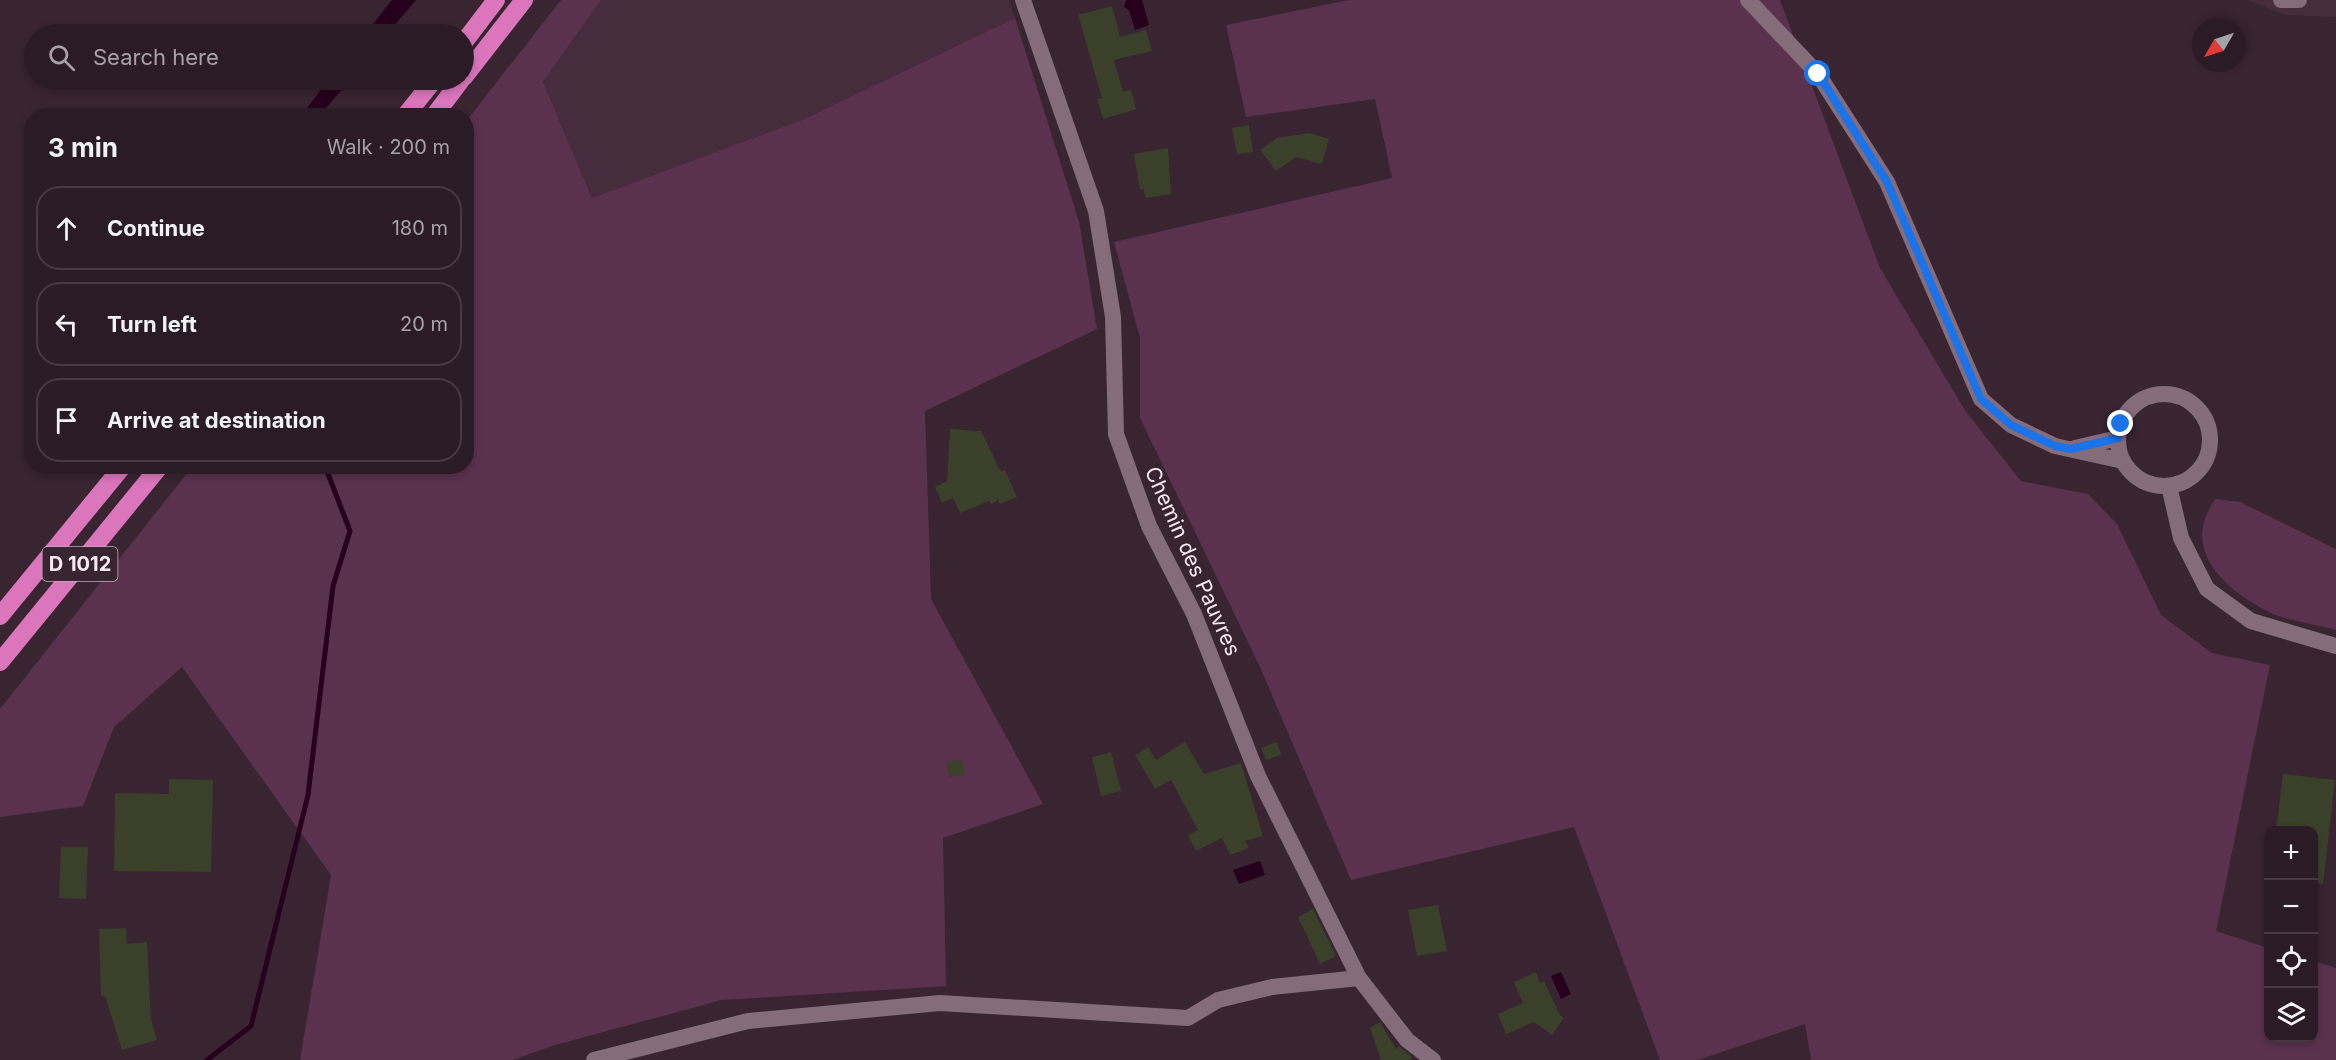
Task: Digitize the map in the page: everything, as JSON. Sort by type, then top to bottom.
[{"type":"highway","points":[[474,29],[496,0]]},
{"type":"highway","points":[[474,63],[524,0]]},
{"type":"highway","points":[[411,108],[426,90]]},
{"type":"highway","points":[[440,108],[453,90]]},
{"type":"highway","name":"D 1012","points":[[0,616],[116,474]]},
{"type":"highway","name":"D 1012","points":[[0,662],[153,474]]},
{"type":"street","name":"Chemin des Pauvres","points":[[1023,0],[1096,211],[1113,317],[1116,434],[1149,526],[1194,614],[1258,776],[1359,978],[1407,1040],[1433,1060]]},
{"type":"street","points":[[1748,0],[1818,74],[1887,182],[1981,399],[2011,425],[2055,446],[2124,461]]},
{"type":"street","points":[[2281,0],[2299,0]]},
{"type":"street","points":[[2173,395],[2194,405],[2207,423],[2210,445],[2207,456],[2192,476],[2169,486],[2148,483],[2138,477],[2124,461],[2118,438],[2127,413],[2149,397],[2173,395]]},
{"type":"street","points":[[2071,449],[2118,438]]},
{"type":"street","points":[[2169,486],[2181,538],[2207,589],[2251,621],[2336,646]]},
{"type":"street","points":[[594,1060],[748,1021],[940,1003],[1188,1017],[1218,1000],[1272,987],[1359,978]]},
{"type":"shaded area","points":[[392,0],[416,0],[396,24],[373,24]]},
{"type":"shaded area","points":[[561,0],[601,0],[543,82],[592,198],[802,120],[1015,18],[1079,222],[1097,329],[925,411],[931,599],[1043,804],[943,838],[946,986],[722,1000],[555,1045],[513,1060],[300,1060],[331,875],[182,667],[114,727],[83,806],[0,817],[0,709],[186,474],[474,474],[474,111]]},
{"type":"shaded area","points":[[601,0],[1009,0],[1015,18],[802,120],[592,198],[543,82]]},
{"type":"shaded area","points":[[1126,0],[1142,0],[1149,25],[1135,30],[1129,10],[1124,7]]},
{"type":"shaded area","points":[[1349,0],[1780,0],[1880,268],[1966,412],[2021,481],[2088,494],[2117,524],[2161,615],[2212,653],[2270,665],[2216,931],[2264,947],[2264,1042],[2318,1042],[2318,962],[2336,968],[2336,1060],[1811,1060],[1805,1024],[1698,1060],[1660,1060],[1574,827],[1351,880],[1260,667],[1140,418],[1140,338],[1114,242],[1392,178],[1375,99],[1246,117],[1226,25]]},
{"type":"shaded area","points":[[2247,0],[2336,0],[2336,17],[2286,15]]},
{"type":"shaded area","points":[[321,90],[341,90],[326,108],[307,108]]},
{"type":"shaded area","points":[[2215,499],[2240,502],[2336,549],[2336,630],[2273,614],[2234,590],[2221,578],[2204,550],[2202,534],[2206,517]]},
{"type":"shaded area","points":[[1260,861],[1265,875],[1239,884],[1233,870]]},
{"type":"shaded area","points":[[1561,972],[1571,994],[1561,999],[1551,976]]},
{"type":"building","points":[[1112,6],[1120,37],[1146,30],[1152,51],[1114,60],[1123,92],[1131,90],[1136,109],[1103,119],[1097,99],[1102,98],[1078,15]]},
{"type":"building","points":[[1249,125],[1253,152],[1237,154],[1232,128]]},
{"type":"building","points":[[1309,133],[1329,139],[1322,164],[1296,157],[1276,171],[1260,150],[1277,138]]},
{"type":"building","points":[[1168,148],[1171,194],[1145,198],[1144,189],[1140,190],[1134,154]]},
{"type":"building","points":[[950,429],[981,431],[1001,472],[1005,470],[1017,497],[1000,504],[998,500],[991,504],[989,501],[960,513],[953,498],[942,503],[935,487],[947,481]]},
{"type":"building","points":[[1185,742],[1204,774],[1241,763],[1263,836],[1245,841],[1249,848],[1230,855],[1222,838],[1196,851],[1188,835],[1198,830],[1171,780],[1155,789],[1135,755],[1148,747],[1156,760]]},
{"type":"building","points":[[1277,742],[1281,755],[1266,760],[1261,748]]},
{"type":"building","points":[[1111,752],[1121,791],[1101,796],[1092,757]]},
{"type":"building","points":[[961,759],[965,775],[949,777],[946,762]]},
{"type":"building","points":[[2283,774],[2335,780],[2323,884],[2318,884],[2318,826],[2277,826]]},
{"type":"building","points":[[169,779],[213,780],[211,872],[114,871],[115,793],[169,794]]},
{"type":"building","points":[[61,847],[88,847],[86,899],[59,898]]},
{"type":"building","points":[[1438,905],[1447,951],[1417,956],[1408,910]]},
{"type":"building","points":[[1313,909],[1336,956],[1320,964],[1298,917]]},
{"type":"building","points":[[126,928],[127,944],[147,942],[151,1020],[157,1040],[122,1050],[105,996],[101,996],[99,929]]},
{"type":"building","points":[[1536,972],[1540,983],[1544,981],[1560,1015],[1564,1018],[1552,1035],[1534,1022],[1506,1034],[1498,1014],[1523,1003],[1514,982]]},
{"type":"building","points":[[1380,1022],[1396,1049],[1399,1046],[1412,1057],[1409,1060],[1381,1060],[1370,1028]]},
{"type":"waterway","points":[[207,1060],[251,1026],[308,795],[333,586],[350,531],[328,474]]},
{"type":"route","points":[[1818,74],[1887,182],[1981,399],[2011,425],[2055,446],[2071,449],[2118,438],[2121,424]]}]
